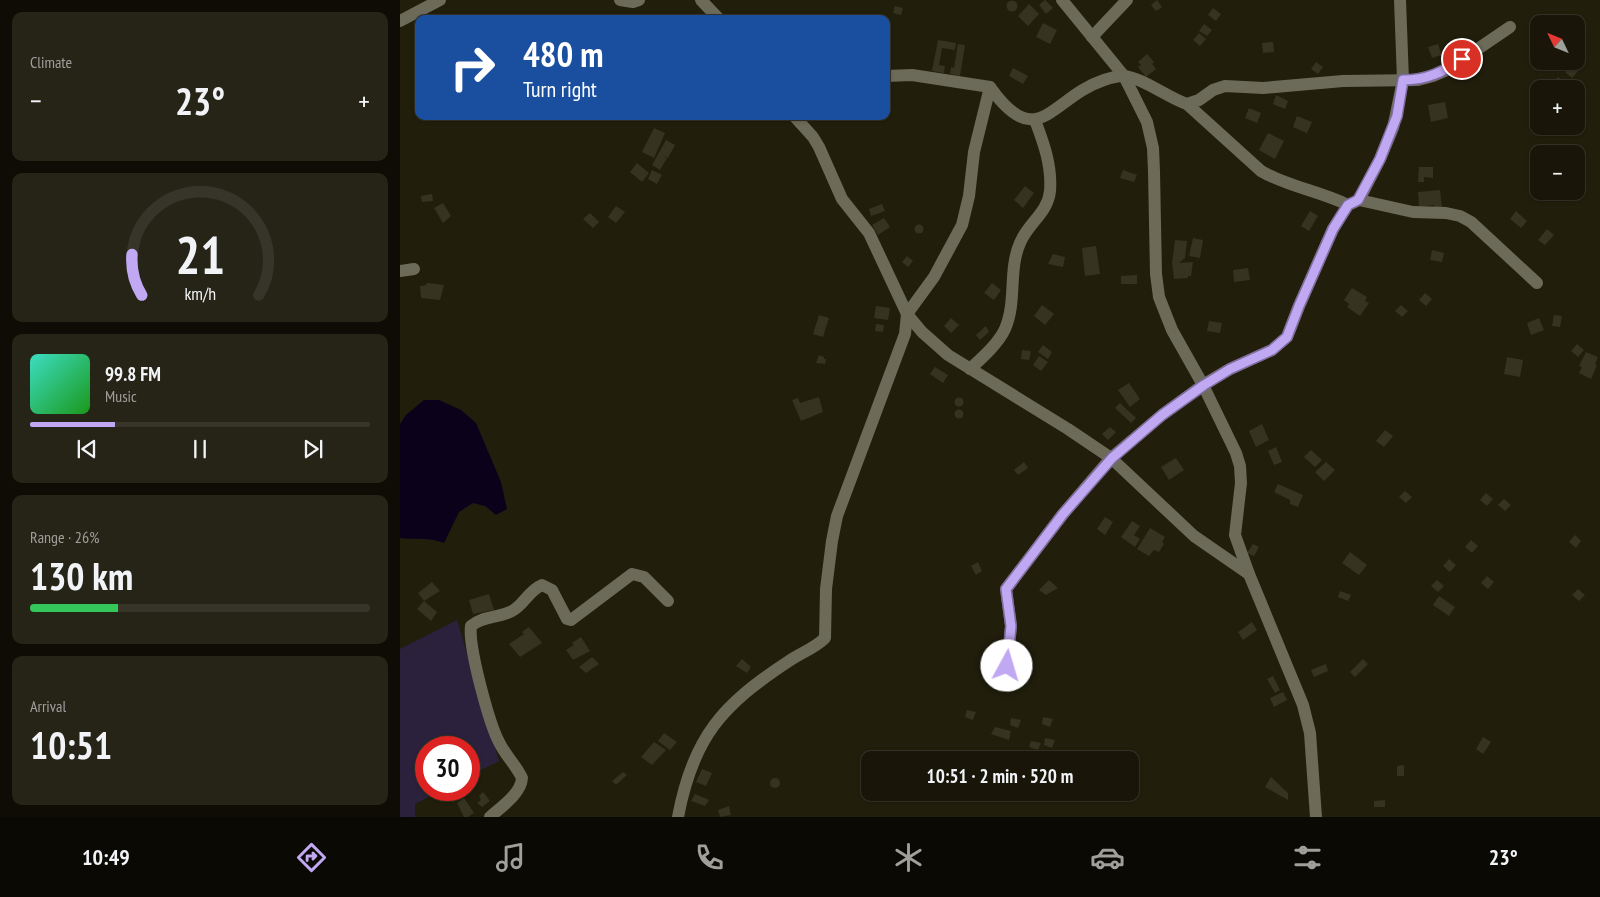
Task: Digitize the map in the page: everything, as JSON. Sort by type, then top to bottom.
[{"type":"street","points":[[400,21],[440,0]]},
{"type":"street","points":[[620,0],[633,2],[639,0]]},
{"type":"street","points":[[701,0],[715,15]]},
{"type":"street","points":[[1062,0],[1124,76],[1147,122],[1153,148],[1156,274],[1160,297],[1172,330],[1204,385],[1236,453],[1240,466],[1241,483],[1235,535],[1303,705],[1310,733],[1316,817]]},
{"type":"street","points":[[1092,37],[1127,0]]},
{"type":"street","points":[[1007,666],[1011,626],[1006,589],[1063,514],[1112,458],[1162,415],[1204,385],[1230,369],[1272,350],[1287,337],[1333,229],[1353,203],[1380,159],[1393,128],[1403,80],[1400,0]]},
{"type":"street","points":[[1187,104],[1199,100],[1213,90],[1225,86],[1263,88],[1343,81],[1418,80],[1447,70],[1510,27]]},
{"type":"street","points":[[890,76],[912,75],[990,87],[1010,111],[1021,119],[1035,120],[1046,116],[1068,99],[1094,84],[1124,76],[1187,104],[1261,170],[1273,178],[1353,203],[1460,216],[1470,222],[1537,283]]},
{"type":"street","points":[[678,817],[682,795],[696,752],[723,713],[790,660],[825,638],[826,589],[837,516],[905,334],[907,314],[934,277],[962,225],[969,196],[974,152],[990,87]]},
{"type":"street","points":[[798,120],[813,137],[842,199],[869,233],[907,314],[922,332],[948,355],[1112,458],[1194,536],[1249,574]]},
{"type":"street","points":[[970,369],[996,342],[1005,329],[1016,256],[1020,242],[1049,202],[1050,167],[1035,120]]},
{"type":"street","points":[[400,271],[414,269]]},
{"type":"street","points":[[905,334],[922,332]]},
{"type":"street","points":[[490,817],[517,792],[522,784],[522,778],[499,742],[490,718],[473,644],[471,626],[480,620],[512,611],[532,591],[542,586],[552,590],[567,619],[572,620],[632,574],[644,577],[668,602]]},
{"type":"shaded area","points":[[424,400],[439,400],[461,410],[476,423],[501,482],[507,509],[496,515],[485,506],[473,503],[459,512],[444,543],[428,539],[400,538],[400,424],[406,415]]},
{"type":"shaded area","points":[[457,620],[499,761],[480,770],[480,736],[415,736],[415,801],[421,801],[415,804],[415,817],[400,817],[400,649]]},
{"type":"building","points":[[1012,0],[1018,6],[1012,12],[1006,6]]},
{"type":"building","points":[[1045,0],[1053,8],[1046,14],[1039,5]]},
{"type":"building","points":[[1157,0],[1162,7],[1156,11],[1151,5]]},
{"type":"building","points":[[1029,4],[1039,14],[1028,26],[1018,16]]},
{"type":"building","points":[[895,6],[903,8],[901,15],[893,13]]},
{"type":"building","points":[[1213,8],[1221,14],[1216,21],[1208,15]]},
{"type":"building","points":[[1043,23],[1057,30],[1050,44],[1036,37]]},
{"type":"building","points":[[1204,24],[1212,30],[1207,36],[1199,31]]},
{"type":"building","points":[[1199,33],[1206,39],[1200,46],[1193,40]]},
{"type":"building","points":[[938,40],[956,43],[955,50],[942,48],[939,65],[945,66],[944,73],[932,71]]},
{"type":"building","points":[[1273,42],[1274,52],[1263,53],[1262,43]]},
{"type":"building","points":[[958,44],[965,45],[960,76],[950,74],[951,67],[954,68]]},
{"type":"building","points":[[1438,44],[1442,55],[1432,58],[1428,47]]},
{"type":"building","points":[[1147,54],[1154,62],[1152,64],[1156,69],[1146,77],[1138,67],[1141,65],[1138,62]]},
{"type":"building","points":[[1316,62],[1323,67],[1318,74],[1311,69]]},
{"type":"building","points":[[1013,68],[1028,76],[1023,84],[1009,76]]},
{"type":"building","points":[[1567,70],[1578,71],[1572,78],[1565,72]]},
{"type":"building","points":[[1276,95],[1288,101],[1285,109],[1273,104]]},
{"type":"building","points":[[1445,102],[1448,118],[1431,122],[1428,105]]},
{"type":"building","points":[[1249,108],[1261,113],[1257,123],[1245,118]]},
{"type":"building","points":[[1297,116],[1312,122],[1307,133],[1293,127]]},
{"type":"building","points":[[654,128],[665,133],[654,158],[642,152]]},
{"type":"building","points":[[1268,133],[1284,141],[1275,159],[1259,150]]},
{"type":"building","points":[[666,140],[675,145],[668,158],[661,154],[667,158],[660,170],[652,165]]},
{"type":"building","points":[[637,163],[649,173],[642,182],[630,172]]},
{"type":"building","points":[[1419,167],[1433,167],[1433,178],[1424,177],[1424,182],[1418,182]]},
{"type":"building","points":[[652,170],[662,175],[657,184],[648,179]]},
{"type":"building","points":[[1123,170],[1137,175],[1134,182],[1120,178]]},
{"type":"building","points":[[1025,186],[1034,193],[1023,208],[1014,200]]},
{"type":"building","points":[[1440,190],[1442,208],[1434,208],[1434,205],[1419,207],[1418,192]]},
{"type":"building","points":[[432,194],[433,201],[422,202],[421,196]]},
{"type":"building","points":[[443,203],[451,216],[443,223],[434,208]]},
{"type":"building","points":[[882,204],[885,211],[871,216],[869,209]]},
{"type":"building","points":[[616,206],[625,212],[616,223],[608,217]]},
{"type":"building","points":[[1310,211],[1318,216],[1309,231],[1301,226]]},
{"type":"building","points":[[1516,211],[1527,221],[1521,228],[1510,219]]},
{"type":"building","points":[[590,213],[599,222],[593,228],[583,219]]},
{"type":"building","points":[[884,218],[890,227],[878,235],[872,225]]},
{"type":"building","points":[[919,224],[924,229],[919,234],[914,229]]},
{"type":"building","points":[[1547,229],[1554,235],[1545,245],[1538,240]]},
{"type":"building","points":[[1193,238],[1203,240],[1200,258],[1189,256]]},
{"type":"building","points":[[1175,240],[1187,241],[1185,258],[1179,263],[1193,262],[1191,276],[1188,276],[1188,278],[1174,279],[1172,263]]},
{"type":"building","points":[[1096,246],[1100,274],[1085,276],[1082,248]]},
{"type":"building","points":[[1432,250],[1444,253],[1442,262],[1430,260]]},
{"type":"building","points":[[1053,254],[1065,257],[1063,267],[1048,264]]},
{"type":"building","points":[[907,256],[913,261],[908,267],[902,262]]},
{"type":"building","points":[[1248,268],[1250,280],[1234,282],[1233,270]]},
{"type":"building","points":[[1137,275],[1137,284],[1121,284],[1121,276]]},
{"type":"building","points":[[427,283],[444,285],[440,300],[421,298],[420,286]]},
{"type":"building","points":[[992,283],[1001,290],[994,300],[984,293]]},
{"type":"building","points":[[1352,288],[1367,297],[1365,301],[1369,303],[1360,316],[1347,307],[1349,304],[1344,300]]},
{"type":"building","points":[[1425,293],[1432,299],[1426,306],[1419,300]]},
{"type":"building","points":[[1042,305],[1054,314],[1045,325],[1034,316]]},
{"type":"building","points":[[1401,305],[1408,311],[1402,317],[1395,311]]},
{"type":"building","points":[[876,306],[890,308],[888,320],[874,318]]},
{"type":"building","points":[[819,315],[829,318],[823,337],[813,334]]},
{"type":"building","points":[[1554,315],[1562,316],[1560,327],[1552,326]]},
{"type":"building","points":[[951,318],[959,325],[951,333],[944,326]]},
{"type":"building","points":[[1539,318],[1544,330],[1531,335],[1527,323]]},
{"type":"building","points":[[1209,321],[1222,323],[1220,333],[1207,331]]},
{"type":"building","points":[[876,324],[884,325],[883,332],[875,331]]},
{"type":"building","points":[[986,326],[989,332],[980,340],[976,335]]},
{"type":"building","points":[[1577,344],[1584,350],[1578,357],[1571,351]]},
{"type":"building","points":[[1043,345],[1052,352],[1048,359],[1038,352]]},
{"type":"building","points":[[1022,350],[1031,351],[1029,360],[1021,359]]},
{"type":"building","points":[[1586,352],[1598,357],[1591,379],[1579,373],[1582,367],[1579,366]]},
{"type":"building","points":[[819,355],[826,359],[825,364],[816,363]]},
{"type":"building","points":[[1039,356],[1048,362],[1041,371],[1033,365]]},
{"type":"building","points":[[1507,357],[1523,360],[1520,377],[1504,374]]},
{"type":"building","points":[[935,367],[948,375],[943,383],[930,374]]},
{"type":"building","points":[[1129,383],[1140,399],[1130,407],[1118,390]]},
{"type":"building","points":[[819,397],[823,412],[801,421],[792,400],[798,398],[800,403]]},
{"type":"building","points":[[959,398],[963,402],[959,406],[955,402]]},
{"type":"building","points":[[1120,403],[1136,418],[1131,423],[1115,408]]},
{"type":"building","points":[[959,409],[964,414],[959,419],[954,414]]},
{"type":"building","points":[[1262,424],[1269,440],[1256,447],[1249,431]]},
{"type":"building","points":[[1110,427],[1116,432],[1108,440],[1102,434]]},
{"type":"building","points":[[1385,430],[1393,436],[1384,447],[1376,441]]},
{"type":"building","points":[[1276,447],[1282,462],[1274,465],[1268,451]]},
{"type":"building","points":[[1311,450],[1322,460],[1315,467],[1304,457]]},
{"type":"building","points":[[1176,458],[1184,470],[1169,480],[1161,467]]},
{"type":"building","points":[[1024,462],[1028,468],[1018,475],[1014,470]]},
{"type":"building","points":[[1326,462],[1335,470],[1324,481],[1315,472]]},
{"type":"building","points":[[1278,484],[1303,495],[1298,507],[1290,504],[1290,500],[1274,492]]},
{"type":"building","points":[[1405,491],[1412,497],[1406,503],[1399,497]]},
{"type":"building","points":[[1486,493],[1493,499],[1487,506],[1480,500]]},
{"type":"building","points":[[1504,499],[1511,505],[1505,511],[1498,505]]},
{"type":"building","points":[[1105,517],[1113,522],[1105,535],[1097,529]]},
{"type":"building","points":[[1132,521],[1140,526],[1134,535],[1140,539],[1135,547],[1121,537]]},
{"type":"building","points":[[1150,528],[1165,537],[1162,542],[1164,544],[1159,552],[1154,550],[1149,556],[1137,549]]},
{"type":"building","points":[[1575,535],[1581,541],[1576,548],[1569,542]]},
{"type":"building","points":[[1471,540],[1478,546],[1472,553],[1465,547]]},
{"type":"building","points":[[1253,544],[1259,547],[1254,556],[1247,553]]},
{"type":"building","points":[[1350,552],[1367,565],[1359,575],[1342,563]]},
{"type":"building","points":[[1449,559],[1456,565],[1450,572],[1443,566]]},
{"type":"building","points":[[978,562],[982,571],[976,575],[971,566]]},
{"type":"building","points":[[1487,576],[1494,582],[1488,589],[1481,583]]},
{"type":"building","points":[[1049,580],[1058,588],[1046,595],[1039,590]]},
{"type":"building","points":[[1437,580],[1444,586],[1438,592],[1431,586]]},
{"type":"building","points":[[432,582],[440,591],[424,601],[418,593]]},
{"type":"building","points":[[1578,589],[1585,595],[1579,601],[1572,595]]},
{"type":"building","points":[[1340,591],[1351,595],[1348,601],[1338,597]]},
{"type":"building","points":[[489,594],[494,610],[473,614],[469,600]]},
{"type":"building","points":[[1439,596],[1455,607],[1449,616],[1433,605]]},
{"type":"building","points":[[424,601],[437,612],[431,621],[417,609]]},
{"type":"building","points":[[1252,622],[1257,630],[1243,640],[1238,632]]},
{"type":"building","points":[[529,627],[542,643],[520,657],[509,644],[524,634],[522,632]]},
{"type":"building","points":[[581,637],[590,651],[573,660],[566,650]]},
{"type":"building","points":[[592,657],[599,664],[586,673],[579,667]]},
{"type":"building","points":[[742,659],[751,667],[747,673],[736,666]]},
{"type":"building","points":[[1363,659],[1368,664],[1355,677],[1350,672]]},
{"type":"building","points":[[1326,664],[1328,671],[1314,677],[1311,670]]},
{"type":"building","points":[[1273,676],[1280,690],[1275,693],[1267,679]]},
{"type":"building","points":[[1283,692],[1287,700],[1274,707],[1270,698]]},
{"type":"building","points":[[967,710],[976,712],[973,720],[965,717]]},
{"type":"building","points":[[1043,717],[1053,719],[1050,727],[1042,724]]},
{"type":"building","points":[[1011,718],[1021,720],[1018,728],[1010,725]]},
{"type":"building","points":[[995,727],[1011,731],[1009,740],[991,734]]},
{"type":"building","points":[[664,733],[677,742],[670,750],[658,741]]},
{"type":"building","points":[[1483,737],[1491,742],[1483,754],[1476,749]]},
{"type":"building","points":[[1045,738],[1055,740],[1052,748],[1044,745]]},
{"type":"building","points":[[1031,741],[1041,743],[1038,750],[1029,747]]},
{"type":"building","points":[[654,742],[666,750],[652,765],[641,757]]},
{"type":"building","points":[[1404,765],[1404,776],[1397,776],[1397,766]]},
{"type":"building","points":[[702,769],[712,773],[706,786],[696,782]]},
{"type":"building","points":[[623,772],[627,775],[616,785],[612,781]]},
{"type":"building","points":[[1271,777],[1288,793],[1288,800],[1265,787]]},
{"type":"building","points":[[773,778],[777,778],[780,783],[779,787],[773,788],[770,785],[770,781]]},
{"type":"building","points":[[483,792],[490,801],[482,807],[477,803],[481,800],[480,795]]},
{"type":"building","points":[[695,794],[709,800],[705,806],[691,801]]},
{"type":"building","points":[[1385,800],[1385,807],[1374,807],[1374,801]]},
{"type":"building","points":[[466,801],[474,813],[464,817],[457,803]]},
{"type":"building","points":[[729,806],[731,815],[720,817],[718,810]]},
{"type":"route","points":[[1007,666],[1011,626],[1006,589],[1045,536],[1112,458],[1162,415],[1204,385],[1230,369],[1258,358],[1272,350],[1287,337],[1340,215],[1348,205],[1358,200],[1380,159],[1397,116],[1403,80],[1418,80],[1433,76],[1447,70],[1462,59]]}]
